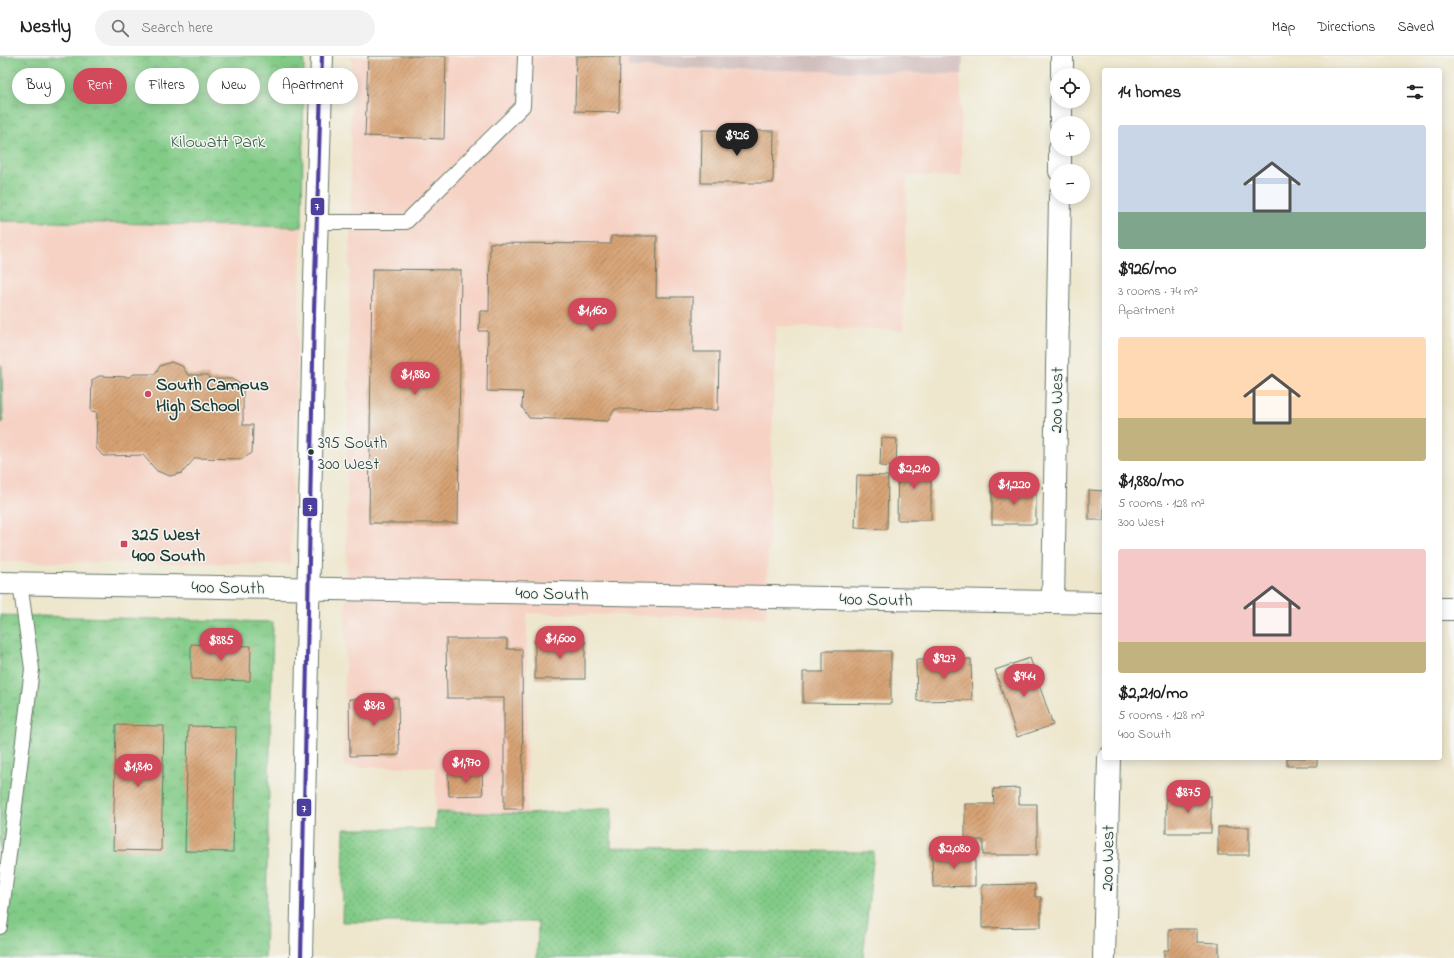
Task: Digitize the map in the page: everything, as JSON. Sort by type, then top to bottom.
[{"type":"street","points":[[302,958],[308,589],[322,56]]},
{"type":"street","points":[[1062,56],[1062,68]]},
{"type":"street","name":"200 West","points":[[1053,602],[1060,204]]},
{"type":"street","name":"400 South","points":[[10,583],[1102,603]]},
{"type":"street","points":[[1442,609],[1454,609]]},
{"type":"street","name":"200 West","points":[[1104,958],[1109,760]]},
{"type":"lane","points":[[317,222],[406,222],[523,106],[525,56]]},
{"type":"lane","points":[[0,927],[32,669],[10,583]]},
{"type":"shaded area","points":[[352,56],[628,56],[628,68],[961,73],[961,176],[907,176],[903,331],[776,326],[766,618],[527,613],[527,814],[436,812],[435,767],[344,767],[351,104],[358,104],[358,68],[352,68]]},
{"type":"shaded area","points":[[628,56],[963,56],[962,74],[628,67]]},
{"type":"shaded area","name":"South Campus High School","points":[[0,221],[302,227],[290,564],[0,562]]},
{"type":"green space","name":"Kilowatt Park","points":[[0,56],[304,56],[304,68],[268,68],[268,104],[303,104],[302,227],[0,221]]},
{"type":"green space","points":[[0,365],[2,367],[3,421],[0,424]]},
{"type":"green space","points":[[0,615],[273,622],[265,958],[0,958]]},
{"type":"green space","points":[[612,808],[611,848],[874,852],[863,958],[537,958],[538,922],[342,922],[344,829],[435,829],[436,812],[527,814]]},
{"type":"building","points":[[368,56],[446,56],[444,139],[365,136]]},
{"type":"building","points":[[576,56],[620,56],[619,112],[575,111]]},
{"type":"building","points":[[702,130],[774,131],[773,183],[701,183]]},
{"type":"building","points":[[611,236],[657,236],[656,297],[693,297],[693,352],[719,352],[718,410],[615,409],[608,421],[529,418],[522,407],[523,392],[487,391],[488,331],[479,331],[480,311],[489,311],[490,243],[611,244]]},
{"type":"building","points":[[372,269],[461,270],[458,523],[369,523]]},
{"type":"building","points":[[171,362],[182,366],[188,375],[208,375],[210,379],[232,379],[243,386],[243,425],[253,425],[252,453],[242,459],[195,458],[182,473],[170,476],[157,471],[143,455],[103,456],[96,448],[97,412],[91,411],[92,380],[99,376],[129,377],[134,374],[155,374],[160,366]]},
{"type":"building","points":[[881,438],[897,439],[896,467],[880,466]]},
{"type":"building","points":[[898,459],[931,459],[931,520],[897,520]]},
{"type":"building","points":[[857,475],[888,476],[887,529],[855,528]]},
{"type":"building","points":[[992,488],[1036,488],[1036,524],[992,524]]},
{"type":"building","points":[[1089,490],[1102,491],[1102,520],[1089,520]]},
{"type":"building","points":[[446,639],[507,639],[507,649],[522,649],[523,809],[504,809],[504,698],[447,698]]},
{"type":"building","points":[[535,641],[585,641],[585,679],[535,679]]},
{"type":"building","points":[[191,644],[251,646],[250,681],[191,679]]},
{"type":"building","points":[[823,651],[891,651],[891,704],[803,703],[803,672],[823,672]]},
{"type":"building","points":[[1030,658],[1053,725],[1017,737],[995,670]]},
{"type":"building","points":[[971,659],[972,700],[917,701],[916,660]]},
{"type":"building","points":[[398,698],[399,755],[350,756],[349,699]]},
{"type":"building","points":[[116,725],[164,726],[161,851],[113,850]]},
{"type":"building","points":[[188,726],[236,727],[233,852],[185,851]]},
{"type":"building","points":[[1287,760],[1317,760],[1317,766],[1287,766]]},
{"type":"building","points":[[482,771],[483,795],[449,796],[448,773]]},
{"type":"building","points":[[1019,788],[1019,804],[1037,804],[1037,855],[983,855],[983,840],[965,840],[965,804],[994,804],[993,789]]},
{"type":"building","points":[[1166,796],[1211,796],[1211,833],[1166,833]]},
{"type":"building","points":[[1218,827],[1249,827],[1249,855],[1218,855]]},
{"type":"building","points":[[932,853],[975,853],[975,886],[933,887]]},
{"type":"building","points":[[1035,884],[1035,897],[1041,897],[1041,927],[982,928],[982,885]]},
{"type":"building","points":[[1169,929],[1197,929],[1197,942],[1219,943],[1219,958],[1164,958],[1164,950],[1169,950]]},
{"type":"transit line","name":"7","points":[[301,958],[314,311],[322,56]]},
{"type":"place","name":"South Campus High School","points":[[148,394]]},
{"type":"place","name":"395 South 300 West","points":[[311,452]]},
{"type":"place","name":"325 West 400 South","points":[[124,544]]}]
